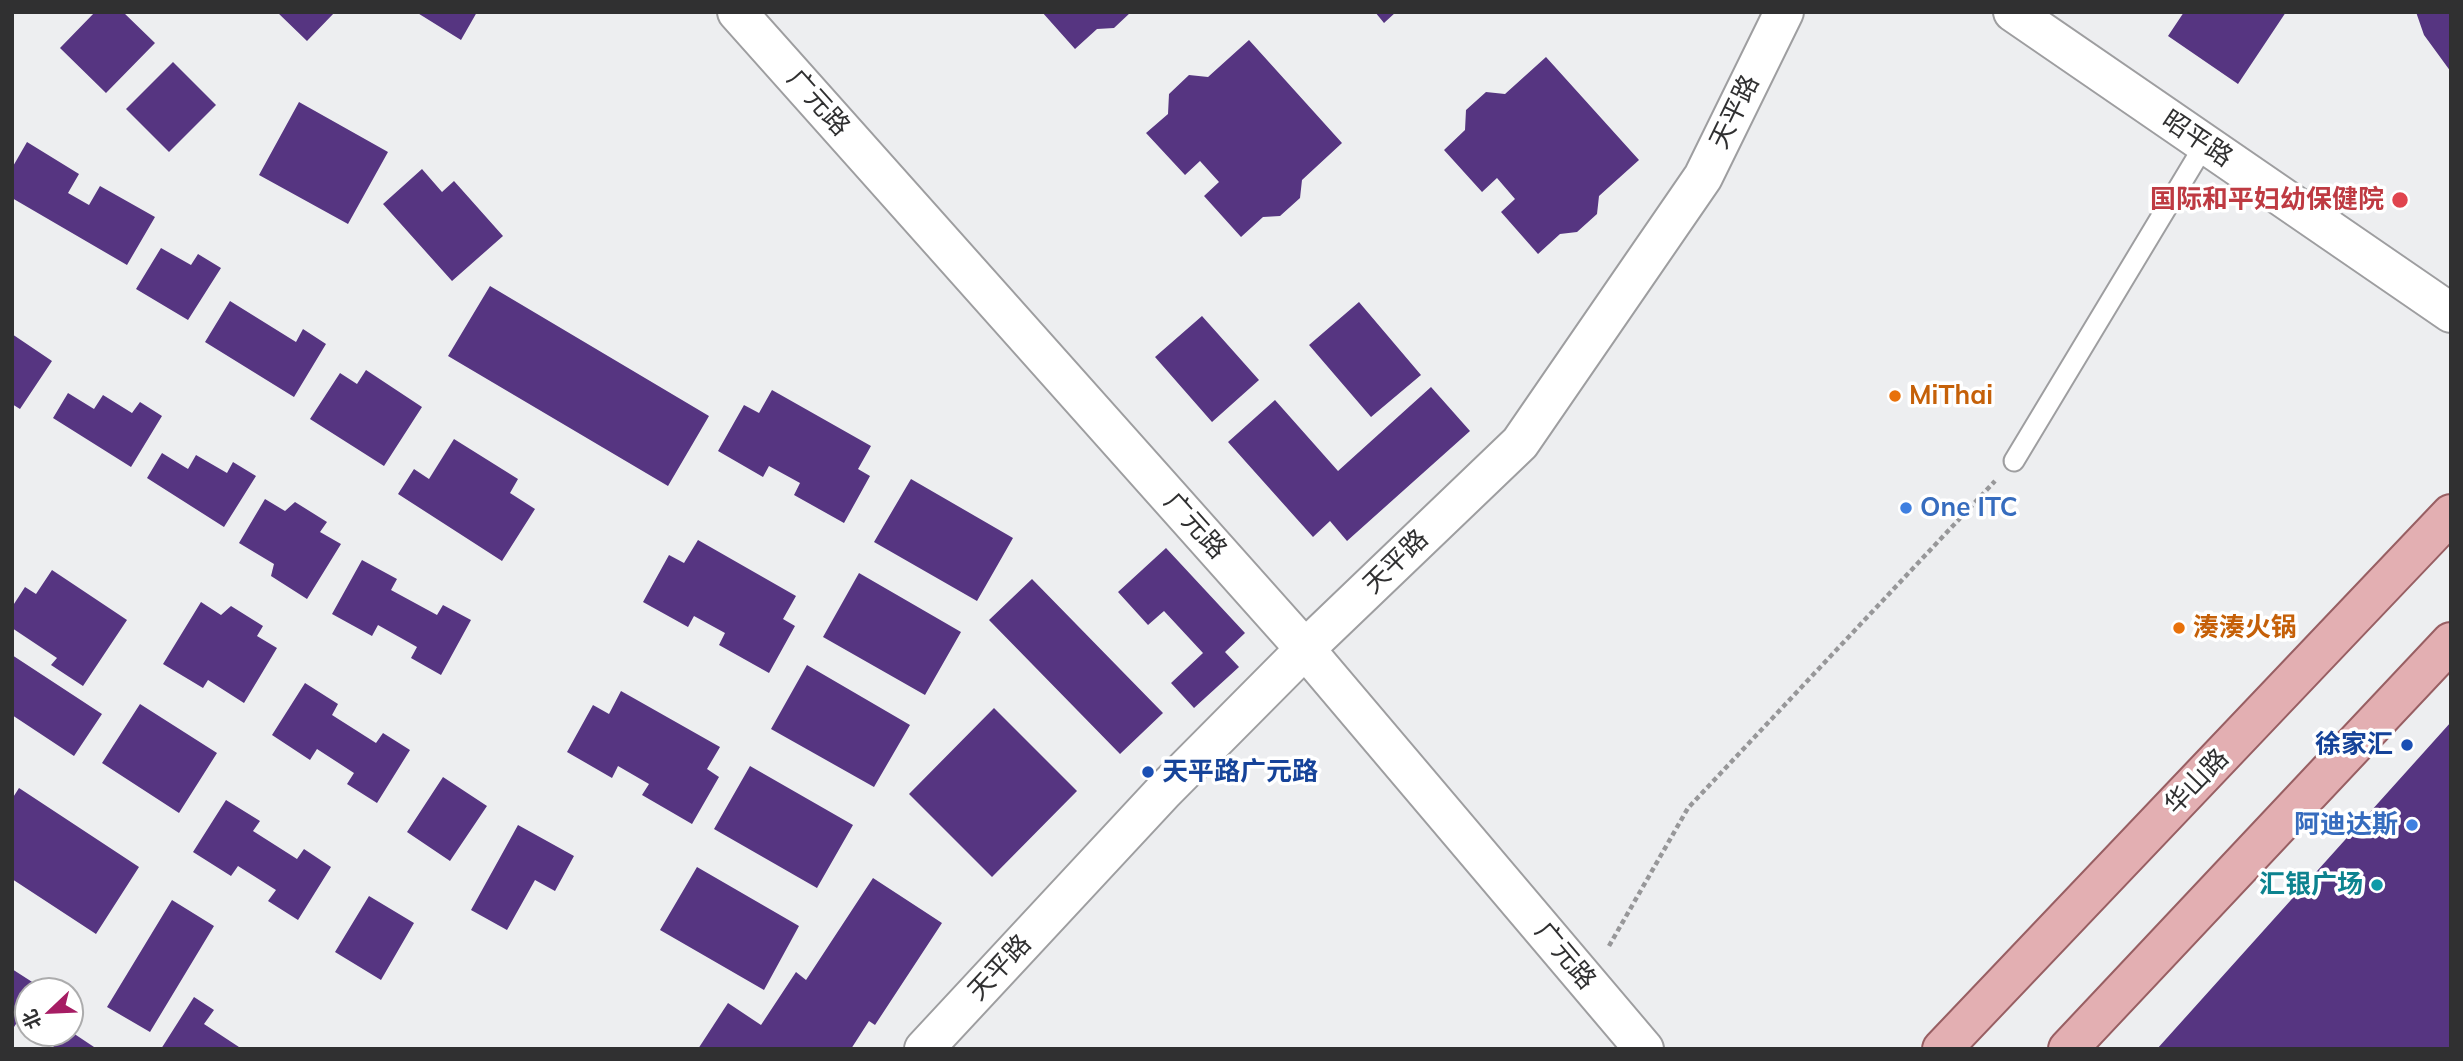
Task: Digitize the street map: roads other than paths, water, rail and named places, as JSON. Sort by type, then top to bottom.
[{"type":"main road","name":"华山路","points":[[1942,1049],[2451,514]]},
{"type":"main road","points":[[2068,1049],[2451,642]]},
{"type":"street","name":"广元路","points":[[737,12],[1305,649],[1644,1049]]},
{"type":"street","name":"天平路","points":[[924,1049],[1164,791],[1305,649],[1520,443],[1703,177],[1784,12]]},
{"type":"street","name":"昭平路","points":[[2013,12],[2451,313]]},
{"type":"lane","points":[[2014,461],[2205,144]]},
{"type":"place","name":"国际和平妇幼保健院","points":[[2400,200]]},
{"type":"place","name":"MiThai","points":[[1895,396]]},
{"type":"place","name":"One ITC","points":[[1906,508]]},
{"type":"place","name":"湊湊火锅","points":[[2179,628]]},
{"type":"place","name":"徐家汇","points":[[2407,745]]},
{"type":"place","name":"天平路广元路","points":[[1148,772]]},
{"type":"place","name":"阿迪达斯","points":[[2412,825]]},
{"type":"place","name":"汇银广场","points":[[2377,885]]}]
